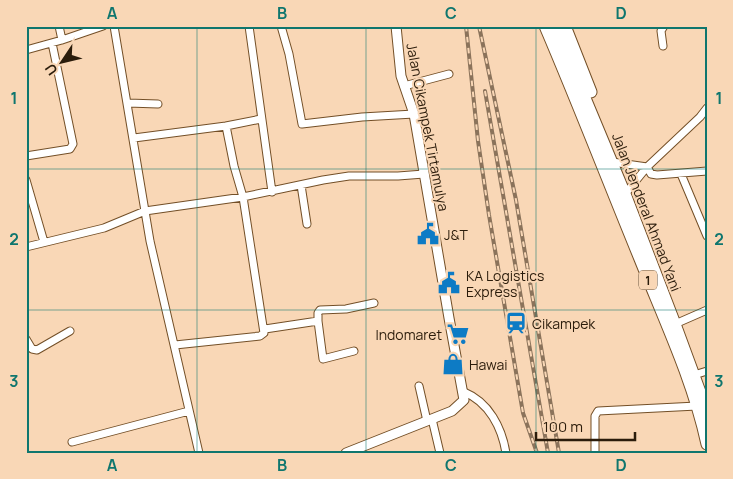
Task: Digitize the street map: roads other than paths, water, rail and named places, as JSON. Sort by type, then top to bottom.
[{"type":"highway","points":[[538,26],[587,142],[605,174]]},
{"type":"highway","name":"Jalan Jenderal Ahmad Yani","points":[[545,26],[584,118],[667,327],[702,408]]},
{"type":"highway","name":"Jalan Jenderal Ahmad Yani","points":[[555,26],[625,194],[694,375],[702,408],[707,444]]},
{"type":"highway","points":[[565,26],[606,129],[606,148]]},
{"type":"street","points":[[58,26],[62,40]]},
{"type":"street","points":[[26,50],[102,26]]},
{"type":"street","points":[[114,26],[150,241],[199,453]]},
{"type":"street","points":[[248,26],[272,192]]},
{"type":"street","points":[[281,26],[289,54],[302,124],[362,117],[414,114]]},
{"type":"street","name":"Jalan Cikampek Tirtamulya","points":[[396,26],[404,86],[414,114],[448,318],[464,392]]},
{"type":"street","points":[[663,46],[661,31],[664,26]]},
{"type":"street","points":[[26,156],[70,149],[74,144],[52,43]]},
{"type":"street","points":[[404,86],[449,74]]},
{"type":"street","points":[[128,103],[158,104]]},
{"type":"street","points":[[625,194],[647,167],[707,108]]},
{"type":"street","points":[[134,138],[226,126],[261,119]]},
{"type":"street","points":[[175,345],[260,336],[264,333],[243,197],[234,166],[226,126]]},
{"type":"street","points":[[612,162],[647,167]]},
{"type":"street","points":[[647,167],[651,174],[657,175],[707,172]]},
{"type":"street","points":[[26,247],[104,228],[145,211],[243,197],[349,176],[424,174]]},
{"type":"street","points":[[682,174],[707,236]]},
{"type":"street","points":[[26,180],[44,242]]},
{"type":"street","points":[[301,185],[307,224]]},
{"type":"street","points":[[354,351],[323,359],[318,313],[320,310],[346,309],[374,303]]},
{"type":"street","points":[[675,324],[707,310]]},
{"type":"street","points":[[264,329],[318,321]]},
{"type":"street","points":[[26,339],[32,349],[37,350],[70,331]]},
{"type":"street","points":[[694,375],[707,371]]},
{"type":"street","points":[[419,386],[440,453]]},
{"type":"street","points":[[346,453],[452,411],[462,404],[464,392],[482,402],[500,428],[506,453]]},
{"type":"street","points":[[596,453],[595,416],[598,411],[702,408]]},
{"type":"street","points":[[72,442],[189,411]]},
{"type":"railway","points":[[466,26],[478,141],[489,215],[523,413],[537,453]]},
{"type":"railway","points":[[479,26],[516,200],[559,453]]},
{"type":"railway","points":[[485,91],[548,453]]},
{"type":"place","name":"J&T","points":[[428,234]]},
{"type":"place","name":"KA Logistics Express","points":[[449,283]]},
{"type":"place","name":"Cikampek","points":[[516,323]]},
{"type":"place","name":"Indomaret","points":[[458,334]]},
{"type":"place","name":"Hawai","points":[[453,364]]}]
